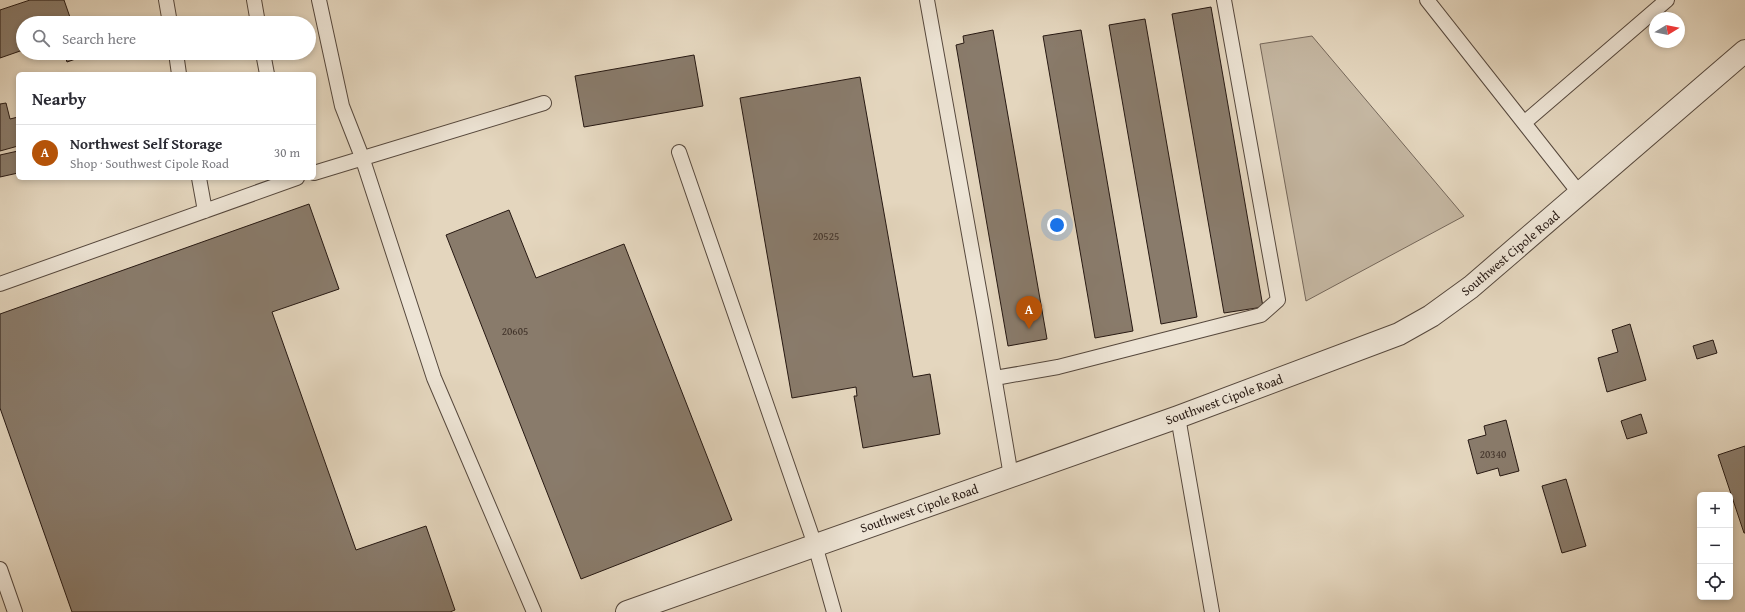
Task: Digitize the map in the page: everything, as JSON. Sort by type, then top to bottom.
[{"type":"street","name":"Southwest Cipole Road","points":[[627,612],[1178,417],[1399,334],[1424,320],[1471,287],[1745,51]]},
{"type":"lane","points":[[166,0],[169,16]]},
{"type":"lane","points":[[254,0],[257,16]]},
{"type":"lane","points":[[319,0],[342,106],[362,157],[434,378],[534,612]]},
{"type":"lane","points":[[927,0],[1011,476]]},
{"type":"lane","points":[[994,378],[1058,366],[1261,315],[1278,300],[1224,0]]},
{"type":"lane","points":[[1427,0],[1580,194]]},
{"type":"lane","points":[[1524,122],[1667,0]]},
{"type":"lane","points":[[177,60],[179,72]]},
{"type":"lane","points":[[264,60],[267,72]]},
{"type":"lane","points":[[316,172],[362,157],[544,103]]},
{"type":"lane","points":[[679,152],[814,545],[834,612]]},
{"type":"lane","points":[[198,180],[205,211]]},
{"type":"lane","points":[[0,284],[287,180]]},
{"type":"lane","points":[[1178,417],[1212,612]]},
{"type":"lane","points":[[0,569],[16,612]]},
{"type":"shaded area","points":[[1312,36],[1464,216],[1306,301],[1260,44]]},
{"type":"building","points":[[30,0],[64,0],[70,16],[16,16],[16,52],[0,58],[0,10]]},
{"type":"building","points":[[1211,7],[1263,307],[1224,313],[1172,14]]},
{"type":"building","points":[[1145,19],[1197,317],[1161,324],[1109,25]]},
{"type":"building","points":[[993,30],[1047,339],[1008,346],[956,45],[964,43],[963,36]]},
{"type":"building","points":[[1081,30],[1133,331],[1095,338],[1043,36]]},
{"type":"building","points":[[694,55],[703,106],[584,127],[575,76]]},
{"type":"building","points":[[860,77],[913,377],[930,374],[940,434],[863,448],[854,396],[857,396],[856,387],[792,398],[740,98]]},
{"type":"building","points":[[6,103],[10,119],[16,118],[16,147],[0,151],[0,104]]},
{"type":"building","points":[[16,151],[16,173],[0,177],[0,155]]},
{"type":"building","points":[[309,204],[339,289],[272,312],[356,550],[426,526],[455,610],[450,612],[72,612],[0,408],[0,314]]},
{"type":"building","points":[[509,210],[536,278],[624,244],[732,520],[581,579],[446,235]]},
{"type":"building","points":[[1630,324],[1646,380],[1607,392],[1598,358],[1618,352],[1612,330]]},
{"type":"building","points":[[1713,340],[1717,353],[1697,359],[1693,346]]},
{"type":"building","points":[[1641,414],[1647,433],[1627,439],[1621,421]]},
{"type":"building","points":[[1506,420],[1519,471],[1500,476],[1498,468],[1477,474],[1468,440],[1486,435],[1484,426]]},
{"type":"building","points":[[1745,446],[1745,533],[1733,500],[1733,492],[1730,492],[1718,455]]},
{"type":"building","points":[[1566,479],[1586,546],[1562,553],[1542,486]]},
{"type":"place","name":"Northwest Self Storage","points":[[1029,329]]}]
